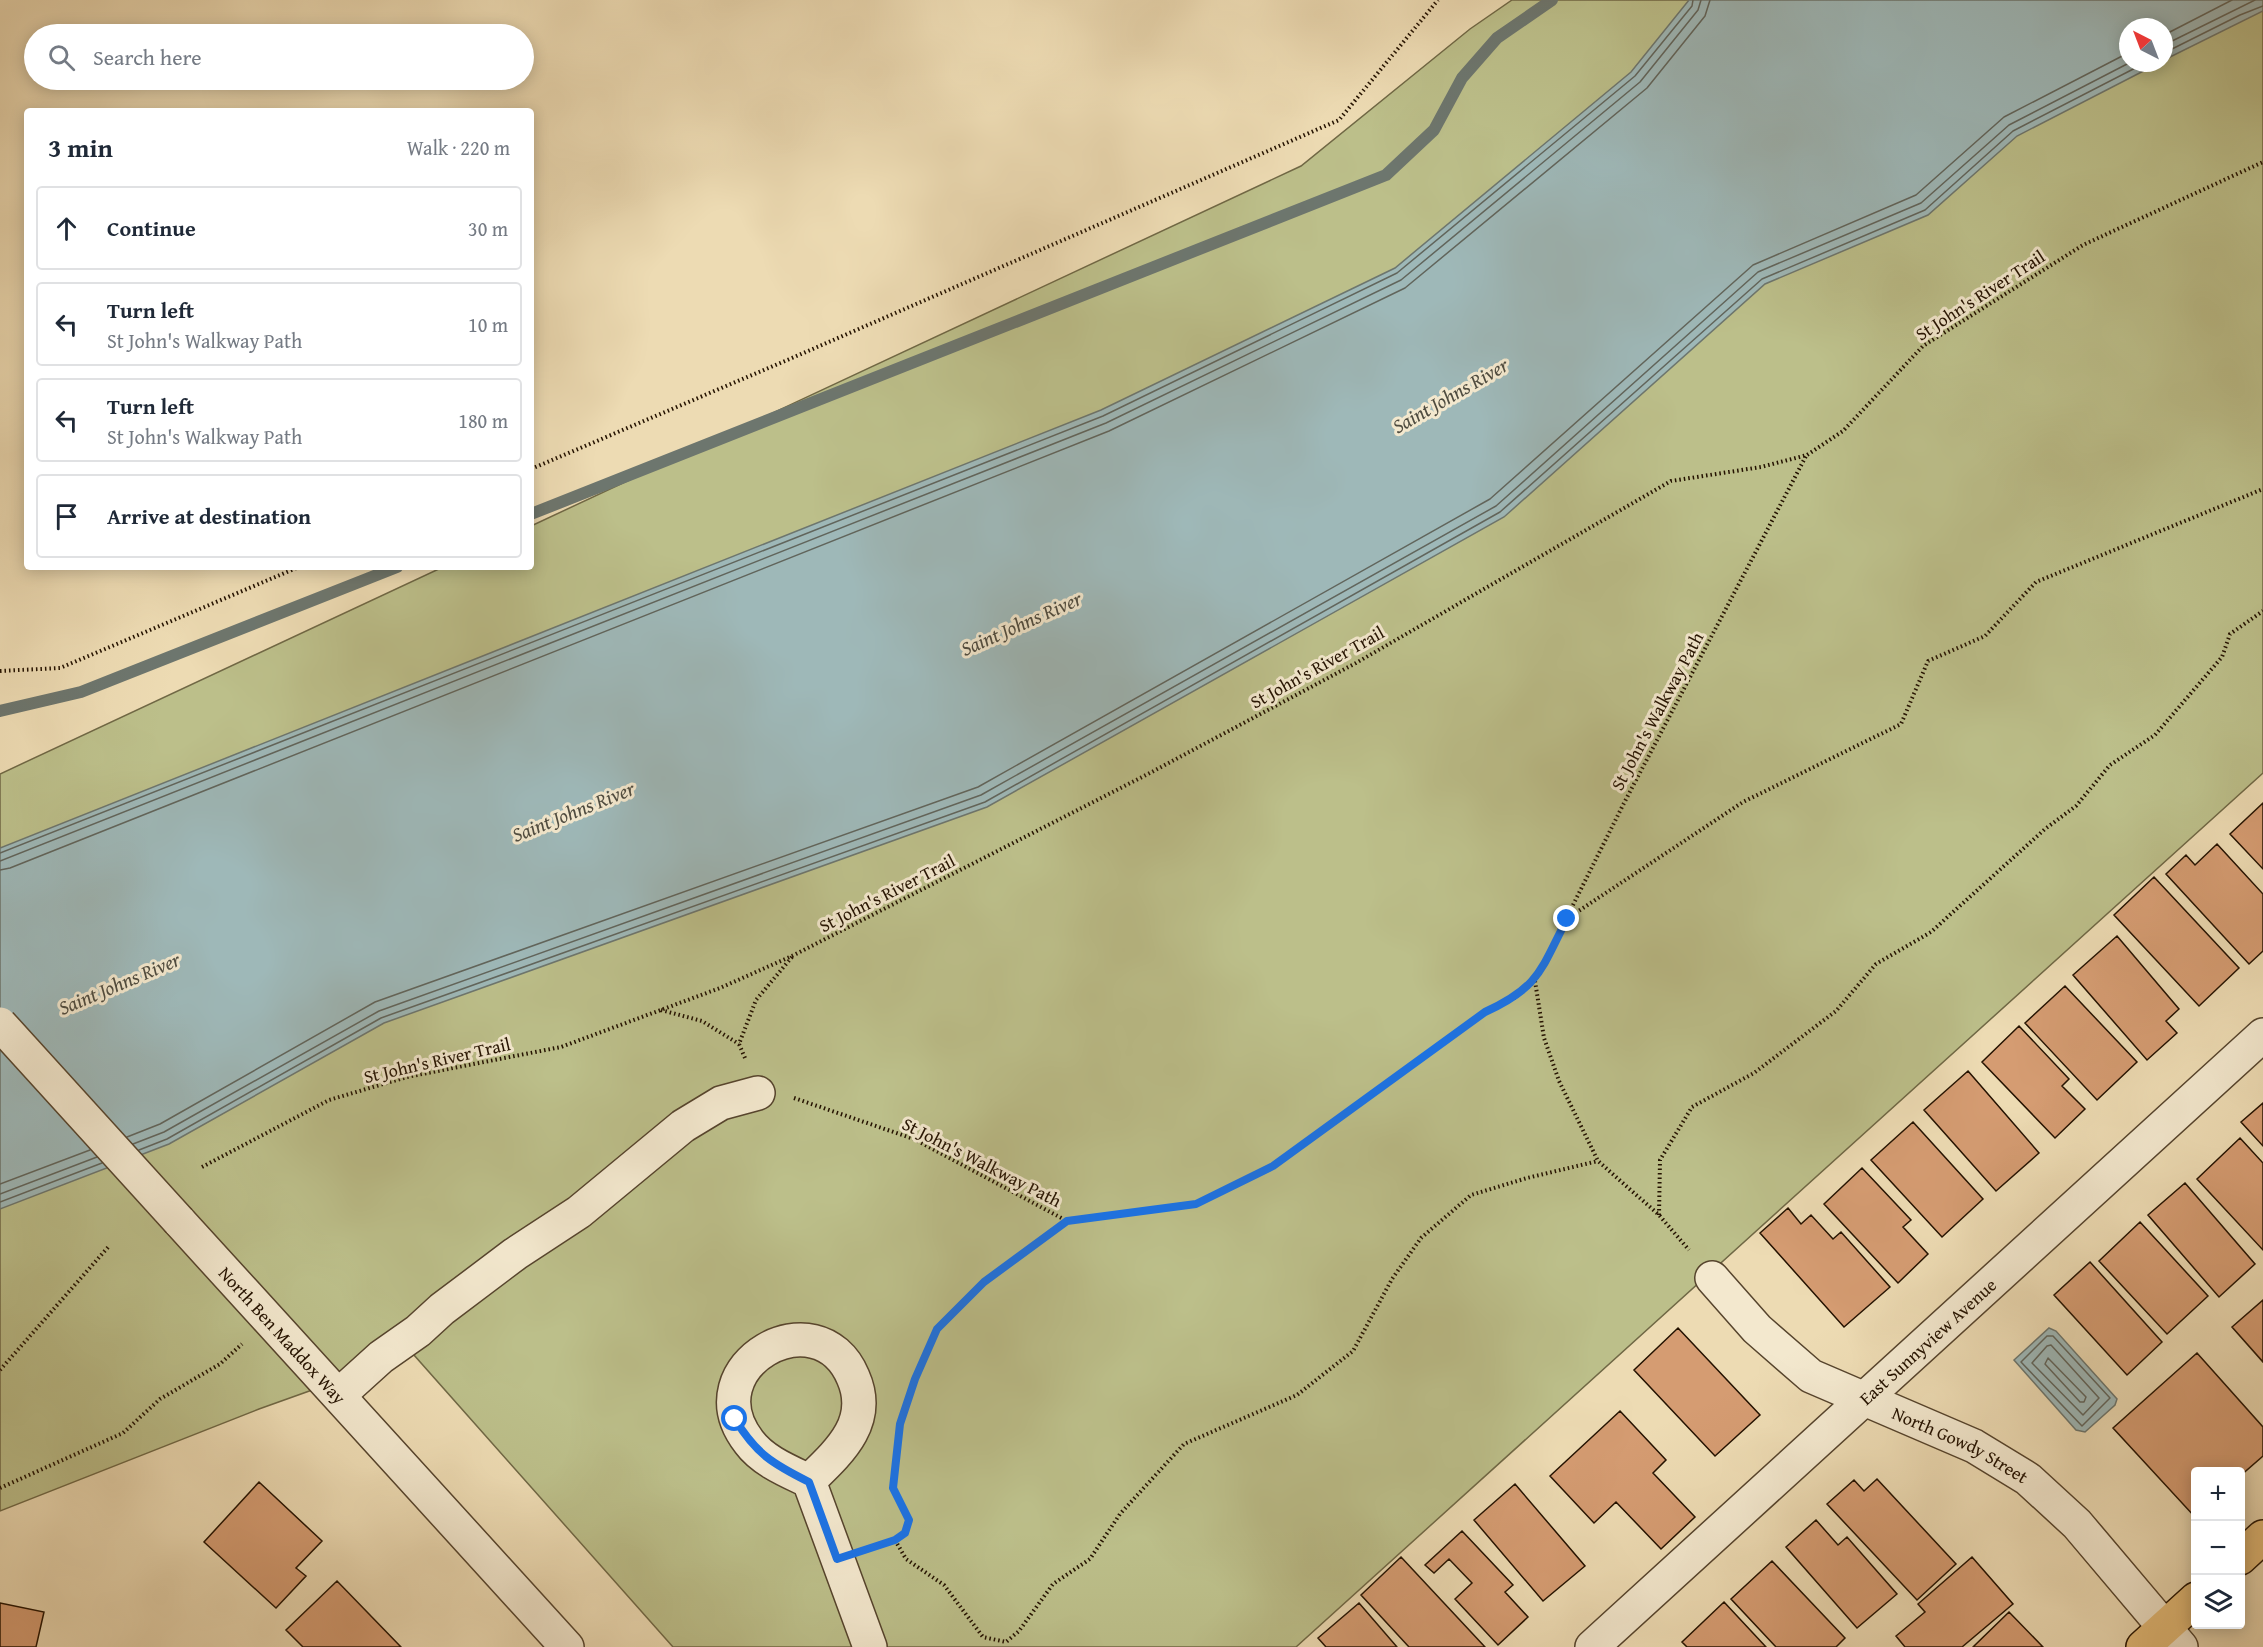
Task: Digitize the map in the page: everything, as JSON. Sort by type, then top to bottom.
[{"type":"main road","points":[[2245,1554],[2263,1537]]},
{"type":"main road","points":[[2163,1640],[2191,1605]]},
{"type":"street","name":"North Ben Maddox Way","points":[[0,1023],[567,1647]]},
{"type":"street","name":"East Sunnyview Avenue","points":[[1592,1647],[2263,1035]]},
{"type":"street","points":[[339,1395],[381,1357],[442,1309],[515,1254],[579,1212],[683,1126],[721,1102],[758,1093]]},
{"type":"street","name":"North Gowdy Street","points":[[1712,1278],[1757,1329],[1811,1376],[1974,1446],[2028,1479],[2077,1524],[2163,1640]]},
{"type":"street","points":[[809,1482],[870,1647]]},
{"type":"path","points":[[534,468],[1339,120],[1438,0]]},
{"type":"path","name":"St John's River Trail","points":[[202,1167],[329,1100],[407,1077],[561,1047],[720,988],[792,956],[1148,774],[1356,663],[1671,481],[1761,468],[1807,455],[1843,431],[1923,345],[2083,245],[2263,162]]},
{"type":"path","name":"St John's Walkway Path","points":[[895,1540],[905,1533],[909,1520],[893,1488],[900,1424],[915,1379],[937,1329],[984,1282],[1067,1221],[1196,1204],[1273,1166],[1485,1012],[1513,999],[1535,981],[1623,806],[1807,455]]},
{"type":"path","points":[[1567,919],[1743,802],[1901,724],[1928,661],[1985,636],[2036,582],[2143,541],[2263,489]]},
{"type":"path","points":[[0,671],[60,668],[292,570]]},
{"type":"path","points":[[1659,1215],[1660,1160],[1692,1107],[1754,1073],[1836,1011],[1876,964],[1931,932],[2045,829],[2076,806],[2110,765],[2155,735],[2222,657],[2230,634],[2263,611]]},
{"type":"path","points":[[739,1044],[756,1000],[792,956]]},
{"type":"path","points":[[1535,981],[1544,1038],[1559,1081],[1598,1161],[1659,1215],[1712,1278]]},
{"type":"path","points":[[661,1010],[702,1021],[739,1044],[758,1093]]},
{"type":"path","name":"St John's Walkway Path","points":[[758,1093],[804,1100],[914,1139],[1067,1221]]},
{"type":"path","points":[[837,1559],[895,1540],[906,1558],[944,1585],[983,1637],[1006,1642],[1019,1631],[1053,1584],[1090,1559],[1120,1514],[1184,1444],[1297,1395],[1353,1351],[1392,1279],[1421,1238],[1471,1195],[1527,1178],[1598,1161]]},
{"type":"path","points":[[0,1370],[110,1245]]},
{"type":"path","points":[[0,1488],[123,1433],[160,1399],[220,1364],[269,1319]]},
{"type":"green space","points":[[1512,0],[2263,0],[2263,773],[1296,1647],[673,1647],[413,1354],[259,1409],[0,1511],[0,774],[437,570],[534,570],[534,525],[1301,166],[1470,29]]},
{"type":"water","name":"Saint Johns River","points":[[1689,0],[2263,0],[2263,11],[2173,56],[2173,18],[2119,18],[2119,72],[2141,72],[2017,136],[1928,215],[1765,284],[1504,517],[987,807],[384,1023],[169,1144],[0,1209],[0,848],[1101,410],[1395,268],[1631,72]]},
{"type":"water","points":[[2049,1328],[2056,1331],[2117,1399],[2115,1405],[2085,1432],[2076,1430],[2014,1360]]},
{"type":"building","points":[[2263,803],[2263,869],[2230,834]]},
{"type":"building","points":[[2217,844],[2263,894],[2263,951],[2249,964],[2166,874],[2186,855],[2195,865]]},
{"type":"building","points":[[2154,877],[2239,968],[2199,1006],[2114,915]]},
{"type":"building","points":[[2117,936],[2179,1009],[2166,1021],[2177,1033],[2147,1060],[2073,975]]},
{"type":"building","points":[[2065,986],[2137,1062],[2097,1100],[2025,1023]]},
{"type":"building","points":[[2019,1026],[2069,1079],[2062,1086],[2085,1109],[2055,1138],[1982,1062]]},
{"type":"building","points":[[1968,1071],[2039,1153],[1996,1191],[1924,1110]]},
{"type":"building","points":[[2263,1103],[2263,1146],[2241,1122]]},
{"type":"building","points":[[1913,1122],[1983,1199],[1942,1237],[1871,1160]]},
{"type":"building","points":[[2240,1138],[2263,1163],[2263,1250],[2197,1179]]},
{"type":"building","points":[[1862,1168],[1911,1220],[1903,1227],[1928,1254],[1898,1283],[1824,1204]]},
{"type":"building","points":[[2185,1183],[2255,1264],[2219,1297],[2148,1215]]},
{"type":"building","points":[[1788,1208],[1801,1224],[1811,1215],[1833,1239],[1841,1232],[1890,1287],[1844,1327],[1760,1233]]},
{"type":"building","points":[[2140,1222],[2208,1296],[2167,1334],[2099,1261]]},
{"type":"building","points":[[2090,1262],[2162,1342],[2127,1375],[2054,1295]]},
{"type":"building","points":[[2263,1300],[2263,1362],[2232,1327]]},
{"type":"building","points":[[1678,1328],[1760,1415],[1715,1456],[1634,1370]]},
{"type":"building","points":[[2197,1353],[2263,1427],[2263,1456],[2245,1472],[2245,1467],[2191,1467],[2191,1513],[2113,1428]]},
{"type":"building","points":[[1620,1411],[1666,1460],[1653,1473],[1695,1517],[1661,1549],[1616,1502],[1594,1523],[1550,1476]]},
{"type":"building","points":[[1877,1479],[1956,1564],[1917,1600],[1827,1504],[1854,1480],[1864,1491]]},
{"type":"building","points":[[259,1482],[322,1541],[296,1568],[306,1576],[276,1608],[204,1542]]},
{"type":"building","points":[[1515,1484],[1585,1566],[1543,1601],[1474,1520]]},
{"type":"building","points":[[1816,1520],[1838,1545],[1847,1537],[1897,1594],[1857,1628],[1786,1547]]},
{"type":"building","points":[[1462,1531],[1513,1585],[1505,1592],[1528,1617],[1498,1645],[1455,1599],[1472,1583],[1449,1559],[1434,1573],[1425,1565]]},
{"type":"building","points":[[1401,1557],[1485,1647],[1409,1647],[1361,1595]]},
{"type":"building","points":[[1972,1557],[2013,1604],[1962,1647],[1905,1647],[1896,1636],[1925,1612],[1918,1604]]},
{"type":"building","points":[[1772,1561],[1845,1638],[1836,1647],[1776,1647],[1731,1599]]},
{"type":"building","points":[[337,1581],[401,1647],[303,1647],[286,1630]]},
{"type":"building","points":[[1724,1602],[1766,1647],[1687,1647],[1682,1642]]},
{"type":"building","points":[[0,1603],[44,1612],[36,1647],[0,1647]]},
{"type":"building","points":[[1359,1603],[1397,1647],[1326,1647],[1318,1638]]},
{"type":"building","points":[[2009,1612],[2043,1647],[1973,1647]]},
{"type":"waterway","points":[[534,513],[1386,175],[1434,130],[1462,78],[1497,38],[1552,0]]},
{"type":"waterway","points":[[0,711],[81,692],[389,570]]},
{"type":"route","points":[[735,1419],[750,1443],[776,1465],[809,1482],[837,1559],[895,1540],[905,1533],[909,1520],[893,1488],[900,1424],[915,1379],[937,1329],[984,1282],[1067,1221],[1196,1204],[1273,1166],[1485,1012],[1513,999],[1535,981],[1567,919]]}]
